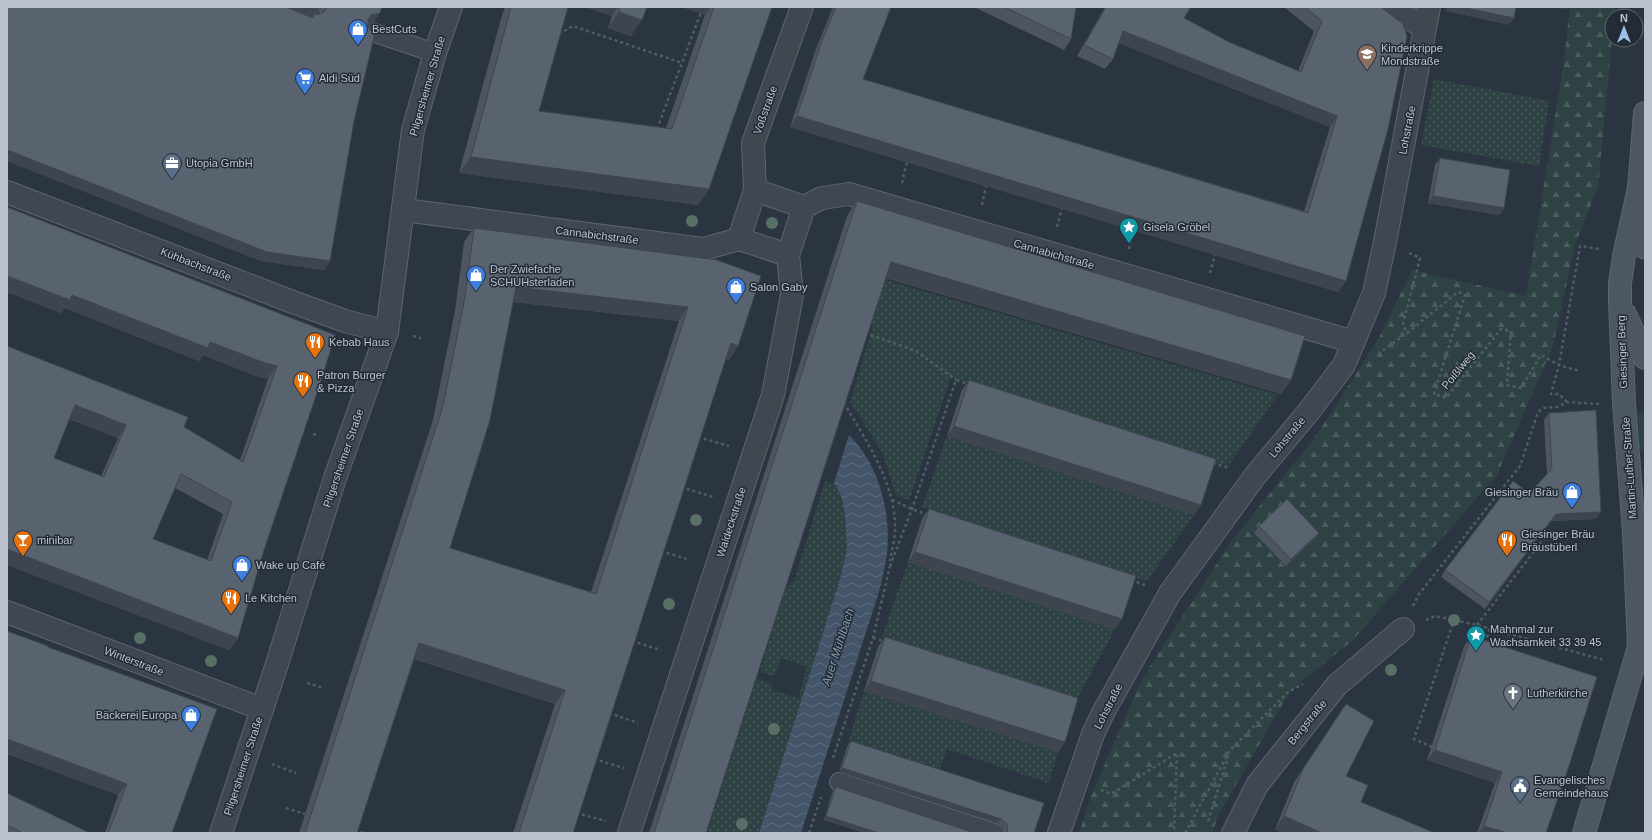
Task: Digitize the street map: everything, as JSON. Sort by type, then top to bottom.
[{"type":"main road","name":"Giesinger Berg","points":[[1624,403],[1620,283],[1624,256],[1639,188],[1645,113]]},
{"type":"main road","name":"Giesinger Berg","points":[[1639,188],[1645,248]]},
{"type":"main road","name":"Giesinger Berg","points":[[1620,302],[1645,358]]},
{"type":"main road","name":"Martin-Luther-Straße","points":[[1584,833],[1642,641],[1624,403]]},
{"type":"main road","name":"Martin-Luther-Straße","points":[[1634,532],[1645,496]]},
{"type":"street","name":"Pilgersheimer Straße","points":[[221,833],[335,478],[387,332],[404,210],[413,130],[435,53],[451,7]]},
{"type":"street","name":"Voßstraße","points":[[739,239],[756,190],[753,143],[802,7]]},
{"type":"street","points":[[1390,7],[1425,28]]},
{"type":"street","name":"Lohstraße","points":[[1059,833],[1093,734],[1170,593],[1255,476],[1310,410],[1344,365],[1374,293],[1386,242],[1429,7]]},
{"type":"street","points":[[756,190],[804,206]]},
{"type":"street","name":"Kühbachstraße","points":[[7,192],[344,321],[387,332]]},
{"type":"street","name":"Cannabichstraße","points":[[804,206],[822,198],[849,194],[1354,342]]},
{"type":"street","name":"Waldeckstraße","points":[[629,833],[773,395],[792,295],[788,256],[804,206]]},
{"type":"street","name":"Cannabichstraße","points":[[404,210],[703,249],[739,239]]},
{"type":"street","points":[[739,239],[788,256]]},
{"type":"street","name":"Winterstraße","points":[[7,612],[262,708]]},
{"type":"street","name":"Bergstraße","points":[[1238,831],[1257,785],[1337,685],[1403,629]]},
{"type":"lane","points":[[292,7],[311,13]]},
{"type":"lane","points":[[372,32],[435,53]]},
{"type":"lane","points":[[839,782],[995,833]]},
{"type":"path","points":[[656,132],[703,7]]},
{"type":"path","points":[[557,40],[559,33],[573,26],[682,63]]},
{"type":"path","points":[[900,187],[907,162]]},
{"type":"path","points":[[981,210],[986,186]]},
{"type":"path","points":[[1056,232],[1062,208]]},
{"type":"path","points":[[1128,254],[1133,230]]},
{"type":"path","name":"Poißlweg","points":[[1386,242],[1420,258],[1403,324],[1407,333],[1458,292],[1464,295],[1434,394],[1446,398],[1501,329],[1511,331],[1507,385],[1521,388],[1541,355],[1559,365]]},
{"type":"path","points":[[1567,402],[1559,394],[1551,394],[1559,365],[1580,246],[1600,249]]},
{"type":"path","points":[[1209,277],[1215,254]]},
{"type":"path","points":[[864,341],[869,327]]},
{"type":"path","points":[[862,333],[916,350],[956,380],[971,385]]},
{"type":"path","points":[[1559,365],[1579,371]]},
{"type":"path","points":[[890,566],[912,509],[956,380]]},
{"type":"path","points":[[842,411],[846,396]]},
{"type":"path","points":[[1403,629],[1419,594],[1520,466],[1538,412],[1544,408],[1557,407],[1567,402],[1590,404]]},
{"type":"path","points":[[832,763],[873,638],[890,566],[896,525],[892,500],[875,456],[844,403]]},
{"type":"path","points":[[313,434],[317,435]]},
{"type":"path","points":[[695,436],[732,447]]},
{"type":"path","points":[[1206,460],[1255,476]]},
{"type":"path","points":[[679,487],[715,498]]},
{"type":"path","points":[[892,500],[912,509],[934,516]]},
{"type":"path","points":[[1477,625],[1550,531],[1568,539]]},
{"type":"path","points":[[658,550],[695,562]]},
{"type":"path","points":[[1131,580],[1170,593]]},
{"type":"path","points":[[1403,629],[1435,616],[1490,628],[1604,660]]},
{"type":"path","points":[[1432,747],[1414,739],[1454,620]]},
{"type":"path","points":[[1484,646],[1490,628]]},
{"type":"path","points":[[873,638],[888,642]]},
{"type":"path","points":[[630,640],[666,652]]},
{"type":"path","points":[[308,683],[322,688]]},
{"type":"path","points":[[1185,833],[1230,750],[1288,692]]},
{"type":"path","points":[[606,712],[642,724]]},
{"type":"path","points":[[1207,821],[1230,750]]},
{"type":"path","points":[[1099,789],[1111,794],[1177,753],[1174,833]]},
{"type":"path","points":[[592,758],[628,769]]},
{"type":"path","points":[[809,833],[822,792]]},
{"type":"path","points":[[286,808],[305,814]]},
{"type":"path","points":[[574,812],[610,823]]},
{"type":"path","points":[[353,830],[364,833]]},
{"type":"green space","points":[[1570,7],[1616,7],[1604,8],[1604,48],[1611,48],[1598,187],[1575,245],[1553,346],[1497,475],[1353,640],[1291,690],[1220,812],[1212,833],[1079,833],[1091,796],[1142,679],[1230,543],[1316,436],[1379,338],[1412,270],[1526,296],[1563,67]]},
{"type":"green space","points":[[1434,79],[1549,101],[1539,166],[1421,145]]},
{"type":"green space","points":[[882,279],[1278,395],[1228,466],[951,377],[909,500],[896,496],[882,452],[850,402],[873,326],[867,323]]},
{"type":"green space","points":[[1643,412],[1645,414],[1645,451],[1639,447],[1638,414]]},
{"type":"green space","points":[[947,436],[1194,515],[1147,581],[922,507]]},
{"type":"green space","points":[[825,482],[834,483],[842,498],[847,549],[840,579],[759,833],[707,833],[757,679],[773,684],[771,690],[798,698],[807,667],[781,658],[774,676],[760,672],[786,587],[794,581]]},
{"type":"green space","points":[[908,562],[1115,629],[1077,699],[882,637]]},
{"type":"green space","points":[[864,691],[1058,752],[1049,783],[947,749],[940,769],[849,740]]},
{"type":"water","name":"Auer Mühlbach","points":[[849,435],[868,460],[875,474],[885,505],[888,537],[887,553],[882,579],[801,833],[759,833],[840,579],[847,549],[842,498],[834,483]]},
{"type":"building","points":[[7,7],[286,7],[313,18],[314,14],[324,12],[327,7],[382,7],[380,13],[371,15],[368,20],[370,30],[375,33],[354,121],[330,261],[267,252],[7,150]]},
{"type":"building","points":[[511,7],[568,7],[539,111],[672,129],[714,7],[772,7],[709,189],[471,157]]},
{"type":"building","points":[[620,7],[647,7],[642,20],[619,12]]},
{"type":"building","points":[[836,7],[891,7],[863,79],[1308,213],[1337,116],[1123,31],[1113,59],[1084,45],[1106,7],[1191,7],[1184,18],[1229,42],[1301,72],[1322,21],[1305,7],[1381,7],[1403,24],[1407,36],[1388,129],[1346,281],[797,116],[823,38]]},
{"type":"building","points":[[1004,7],[1076,7],[1071,39]]},
{"type":"building","points":[[1461,7],[1516,7],[1514,18]]},
{"type":"building","points":[[1440,158],[1510,170],[1504,208],[1433,196]]},
{"type":"building","points":[[857,201],[1305,336],[1291,380],[891,262],[706,833],[654,833]]},
{"type":"building","points":[[7,207],[335,335],[264,550],[238,638],[7,549],[7,346],[188,417],[184,427],[243,462],[277,366],[265,363],[210,342],[208,348],[72,295],[70,300],[7,276]],"holes":[[[75,405],[126,425],[104,477],[54,458]],[[181,474],[232,502],[211,561],[153,539]]]},
{"type":"building","points":[[474,228],[717,260],[761,276],[738,346],[731,343],[573,833],[519,833],[565,690],[419,643],[357,833],[305,833],[443,406],[465,297]],"holes":[[[516,287],[688,307],[596,594],[450,548],[490,420]]]},
{"type":"building","points":[[969,380],[1216,459],[1201,505],[954,426]]},
{"type":"building","points":[[1596,410],[1601,512],[1556,514],[1489,602],[1445,570],[1513,481],[1529,493],[1552,469],[1549,413]]},
{"type":"building","points":[[1287,499],[1319,533],[1291,559],[1259,526]]},
{"type":"building","points":[[929,509],[1136,576],[1122,619],[915,552]]},
{"type":"building","points":[[7,631],[217,709],[172,833],[108,833],[127,784],[7,739]]},
{"type":"building","name":"Lutherkirche","points":[[1471,636],[1597,677],[1546,833],[1503,833],[1504,832],[1484,826],[1502,772],[1435,750]]},
{"type":"building","points":[[885,637],[1078,698],[1065,742],[871,681]]},
{"type":"building","points":[[1346,704],[1374,721],[1346,776],[1368,785],[1361,802],[1435,833],[1322,833],[1284,816],[1303,769]]},
{"type":"building","points":[[851,741],[1044,803],[1034,833],[1007,833],[1008,827],[1001,819],[842,768]]},
{"type":"building","points":[[836,787],[975,833],[879,833],[826,816]]},
{"type":"building","points":[[7,793],[90,833],[23,833],[7,825]]},
{"type":"place","name":"BestCuts","points":[[358,46]]},
{"type":"place","name":"Kinderkrippe Mondstraße","points":[[1367,71]]},
{"type":"place","name":"Aldi Süd","points":[[305,95]]},
{"type":"place","name":"Utopia GmbH","points":[[172,180]]},
{"type":"place","name":"Gisela Gröbel","points":[[1129,244]]},
{"type":"place","name":"Der Zwiefache SCHUHsterladen","points":[[476,292]]},
{"type":"place","name":"Salon Gaby","points":[[736,304]]},
{"type":"place","name":"Kebab Haus","points":[[315,359]]},
{"type":"place","name":"Patron Burger & Pizza","points":[[303,398]]},
{"type":"place","name":"Giesinger Bräu","points":[[1572,509]]},
{"type":"place","name":"minibar","points":[[23,557]]},
{"type":"place","name":"Giesinger Bräu Bräustüberl","points":[[1507,557]]},
{"type":"place","name":"Wake up Café","points":[[242,582]]},
{"type":"place","name":"Le Kitchen","points":[[231,615]]},
{"type":"place","name":"Mahnmal zur Wachsamkeit 33 39 45","points":[[1476,652]]},
{"type":"place","name":"Lutherkirche","points":[[1513,710]]},
{"type":"place","name":"Bäckerei Europa","points":[[191,732]]},
{"type":"place","name":"Evangelisches Gemeindehaus","points":[[1520,803]]}]
